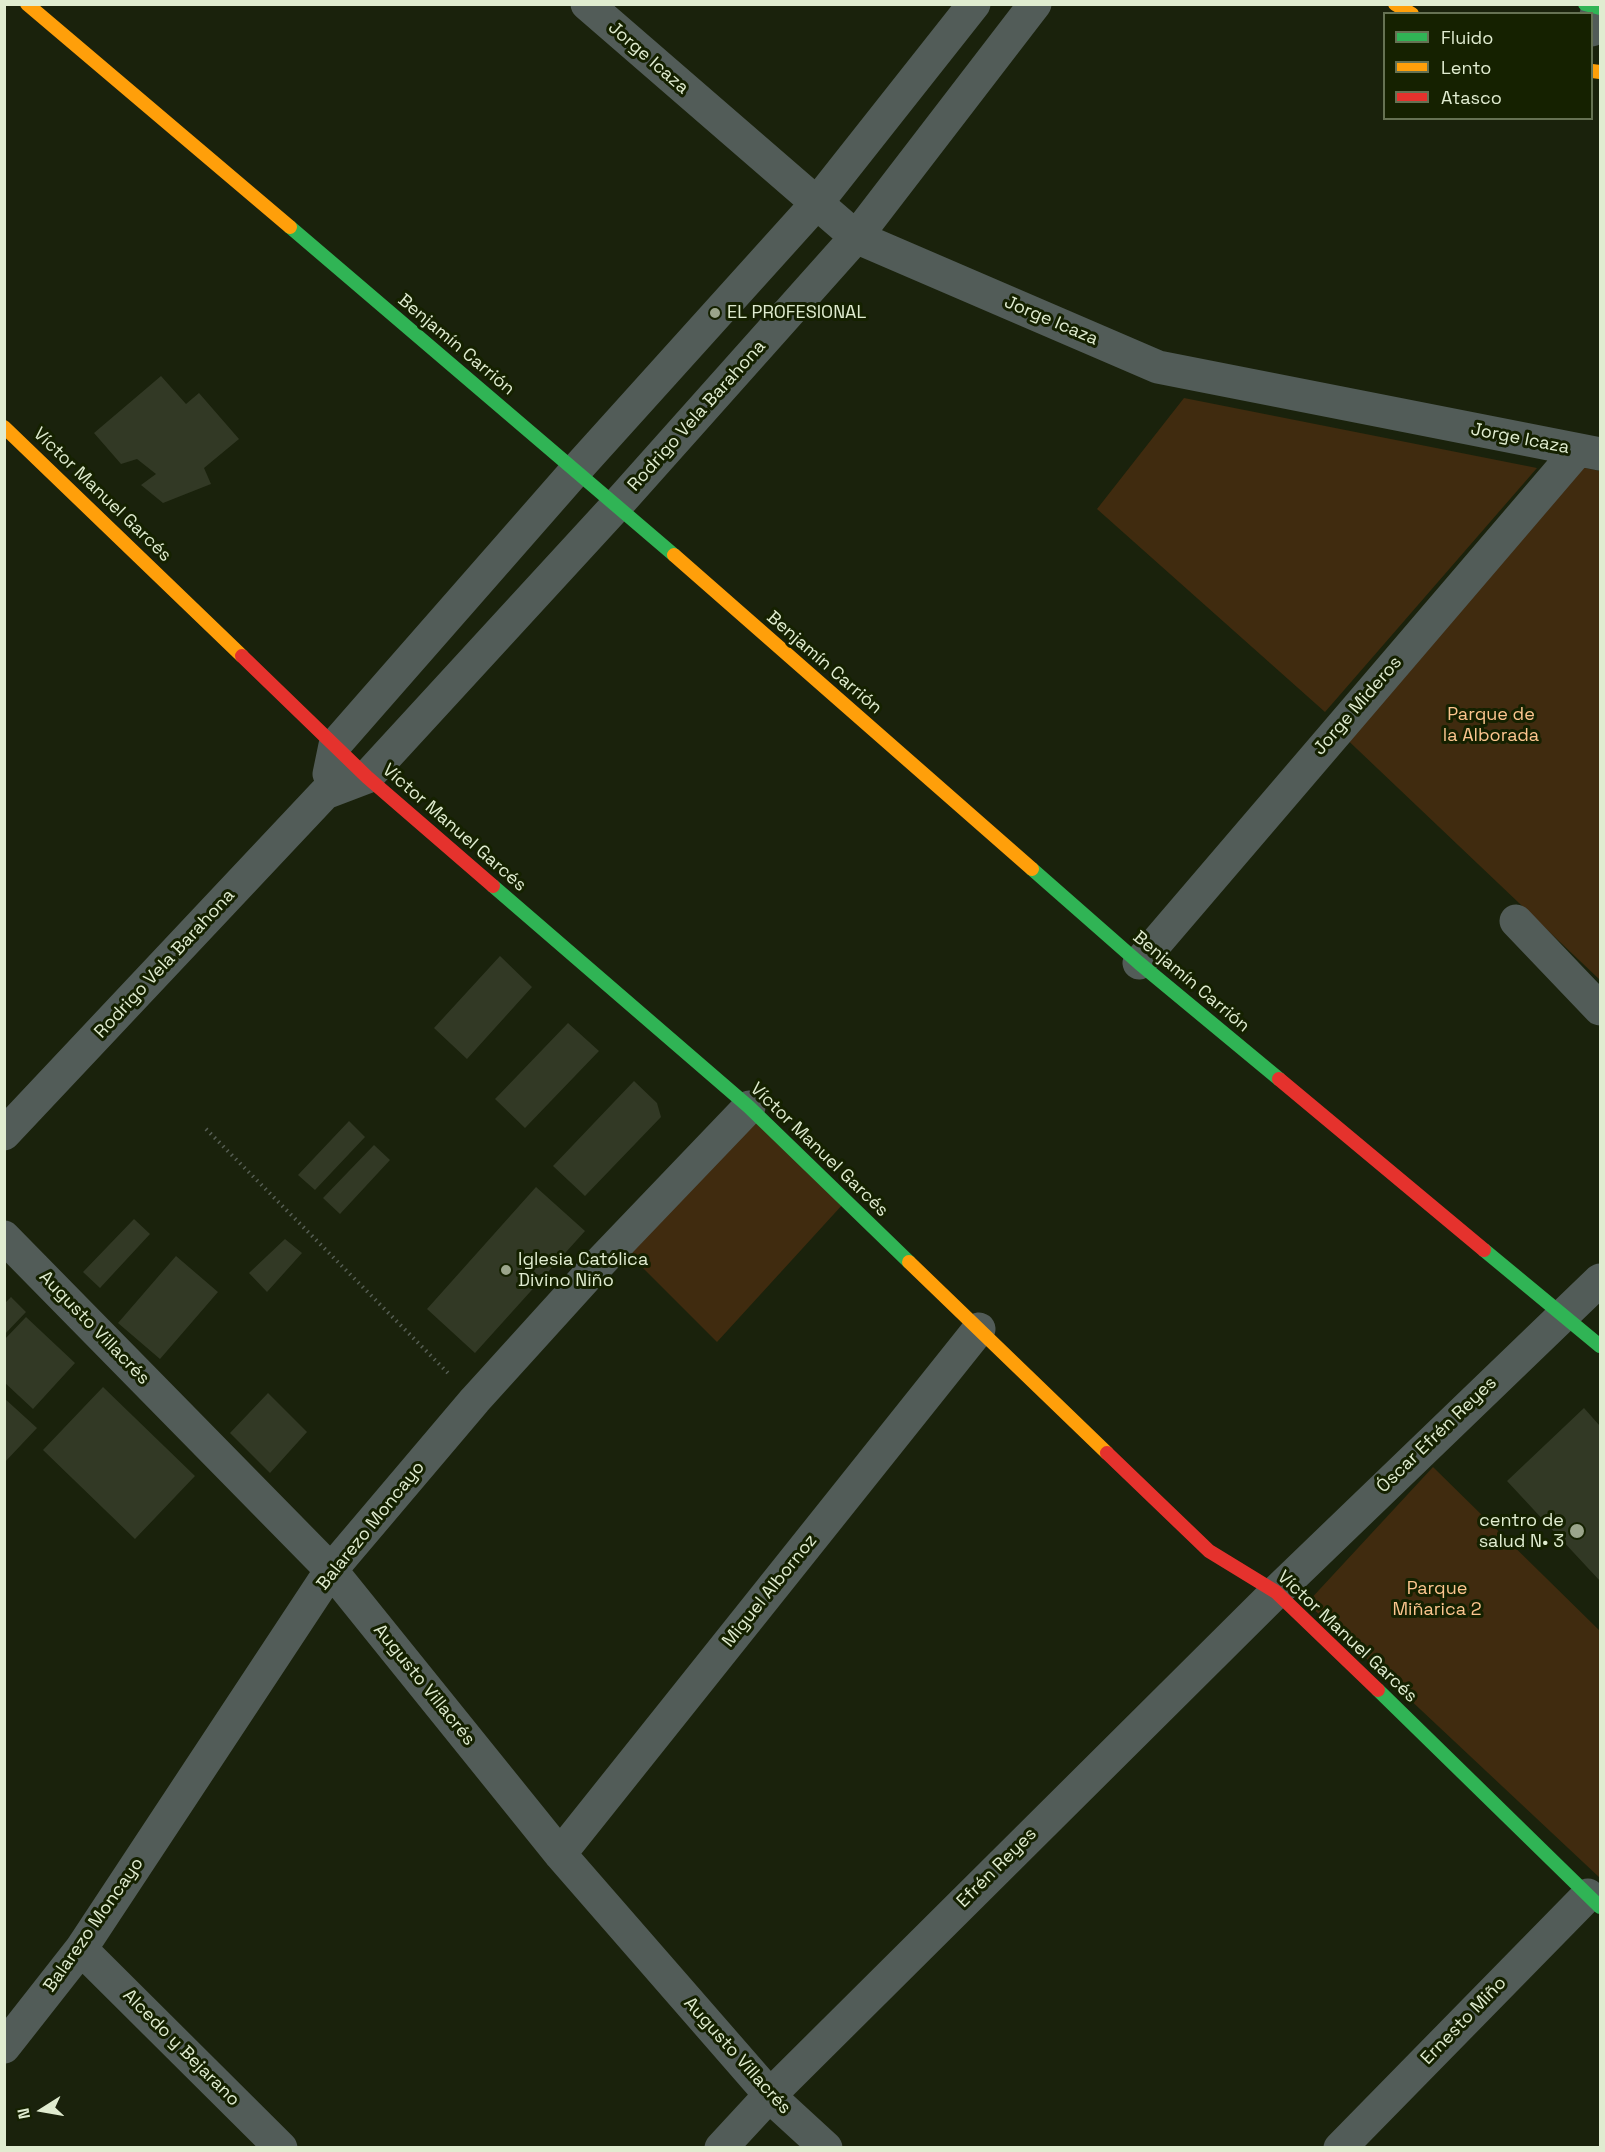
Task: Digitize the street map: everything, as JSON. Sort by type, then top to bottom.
[{"type":"street","name":"Benjamín Carrión","points":[[27,4],[617,505],[1139,963],[1600,1346]]},
{"type":"street","name":"Jorge Icaza","points":[[587,4],[856,237],[1158,367],[1589,452]]},
{"type":"street","points":[[325,793],[335,745],[576,470],[816,204],[974,4]]},
{"type":"street","name":"Rodrigo Vela Barahona","points":[[4,1134],[325,793],[367,777],[617,505],[856,237],[1035,4]]},
{"type":"street","points":[[1395,4],[1409,12]]},
{"type":"street","name":"Víctor Manuel Garcés","points":[[4,427],[367,777],[749,1107],[1209,1551],[1275,1592],[1468,1776],[1594,1901]]},
{"type":"street","name":"Jorge Mideros","points":[[1139,963],[1589,452]]},
{"type":"street","points":[[1516,921],[1600,1009]]},
{"type":"street","name":"Balarezo Moncayo","points":[[4,2047],[81,1948],[331,1570],[475,1400],[592,1272],[749,1107]]},
{"type":"street","name":"Augusto Villacrés","points":[[4,1238],[331,1570],[560,1854],[770,2095],[826,2148]]},
{"type":"street","name":"Óscar Efrén Reyes","points":[[1275,1592],[1600,1280]]},
{"type":"street","name":"Miguel Albornoz","points":[[560,1854],[979,1329]]},
{"type":"street","name":"Efrén Reyes","points":[[721,2148],[770,2095],[1275,1592]]},
{"type":"street","name":"Ernesto Miño","points":[[1340,2148],[1594,1901]]},
{"type":"street","name":"Alcedo y Bejarano","points":[[81,1948],[281,2148]]},
{"type":"path","points":[[206,1128],[475,1400]]},
{"type":"green space","points":[[1184,398],[1537,468],[1325,712],[1097,509]]},
{"type":"green space","name":"Parque de la Alborada","points":[[1580,467],[1600,471],[1600,980],[1337,730]]},
{"type":"green space","points":[[750,1111],[844,1203],[717,1342],[625,1250]]},
{"type":"green space","name":"Parque Miñarica 2","points":[[1433,1467],[1600,1631],[1600,1878],[1307,1603]]},
{"type":"building","points":[[161,376],[186,404],[199,393],[239,439],[204,468],[211,484],[163,503],[141,485],[156,474],[137,459],[121,464],[94,433]]},
{"type":"building","points":[[500,956],[532,987],[467,1059],[434,1028]]},
{"type":"building","points":[[568,1023],[599,1051],[525,1128],[495,1099]]},
{"type":"building","points":[[634,1081],[657,1103],[661,1117],[585,1196],[553,1166]]},
{"type":"building","points":[[349,1121],[365,1137],[315,1190],[298,1175]]},
{"type":"building","points":[[374,1145],[390,1160],[340,1214],[323,1198]]},
{"type":"building","name":"Iglesia Católica Divino Niño","points":[[536,1187],[585,1231],[475,1353],[427,1309]]},
{"type":"building","points":[[134,1219],[150,1234],[100,1288],[83,1272]]},
{"type":"building","points":[[285,1239],[302,1253],[267,1292],[249,1273]]},
{"type":"building","points":[[176,1256],[218,1292],[160,1359],[118,1323]]},
{"type":"building","points":[[11,1297],[26,1312],[4,1335],[4,1304]]},
{"type":"building","points":[[26,1317],[75,1363],[33,1409],[4,1382],[4,1340]]},
{"type":"building","points":[[103,1387],[195,1476],[135,1539],[43,1450]]},
{"type":"building","points":[[268,1393],[307,1432],[270,1473],[230,1433]]},
{"type":"building","points":[[4,1398],[37,1428],[4,1463]]},
{"type":"building","name":"centro de salud N• 3","points":[[1584,1408],[1600,1426],[1600,1581],[1507,1481]]},
{"type":"traffic: fast","points":[[1585,4],[1600,8]]},
{"type":"traffic: fast","points":[[290,227],[674,555]]},
{"type":"traffic: fast","points":[[1032,869],[1139,963],[1279,1079]]},
{"type":"traffic: fast","points":[[493,886],[749,1107],[909,1262]]},
{"type":"traffic: fast","points":[[1484,1250],[1600,1346]]},
{"type":"traffic: fast","points":[[1378,1690],[1600,1907]]},
{"type":"traffic: slow","points":[[27,4],[290,227]]},
{"type":"traffic: slow","points":[[1395,4],[1409,12]]},
{"type":"traffic: slow","points":[[1593,71],[1600,72]]},
{"type":"traffic: slow","points":[[4,427],[242,656]]},
{"type":"traffic: slow","points":[[674,555],[1032,869]]},
{"type":"traffic: slow","points":[[909,1262],[1107,1453]]},
{"type":"traffic: jam","points":[[242,656],[367,777],[493,886]]},
{"type":"traffic: jam","points":[[1279,1079],[1484,1250]]},
{"type":"traffic: jam","points":[[1107,1453],[1209,1551],[1276,1592],[1378,1690]]},
{"type":"place","name":"EL PROFESIONAL","points":[[715,313]]},
{"type":"place","name":"Iglesia Católica Divino Niño","points":[[506,1270]]},
{"type":"place","name":"centro de salud N• 3","points":[[1577,1531]]}]
